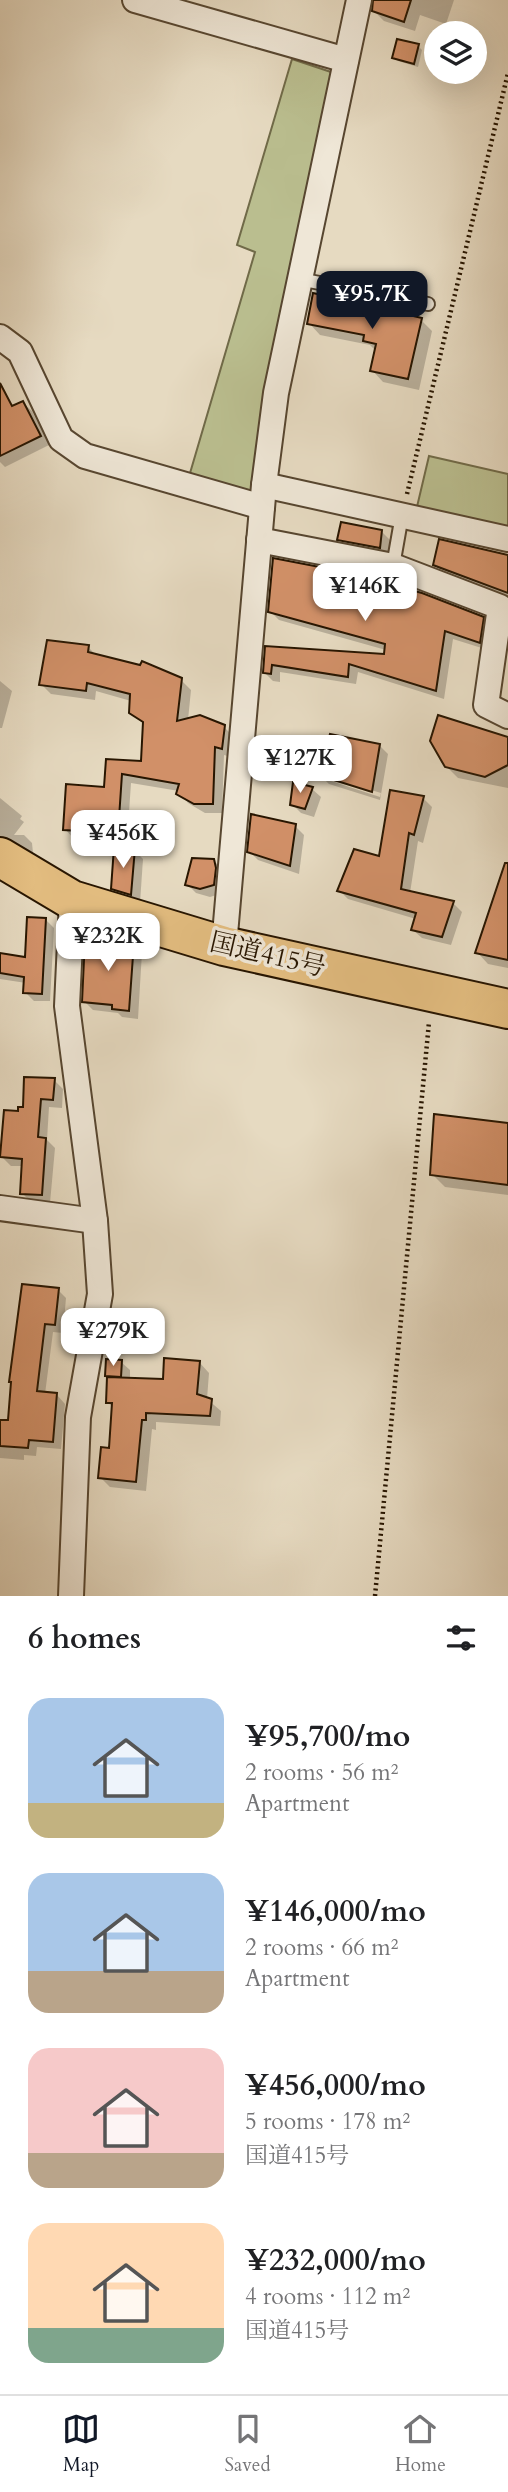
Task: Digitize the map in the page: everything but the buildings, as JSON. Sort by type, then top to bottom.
[{"type":"highway","name":"国道415号","points":[[0,857],[72,900],[224,946],[508,1009]]},
{"type":"street","points":[[135,0],[345,60]]},
{"type":"street","points":[[224,946],[263,496],[276,393],[359,0]]},
{"type":"street","points":[[0,337],[20,352],[61,439],[85,456],[263,496],[402,515],[508,539]]},
{"type":"street","points":[[259,540],[393,566],[500,607],[486,705],[508,716]]},
{"type":"street","points":[[71,1596],[78,1417],[100,1294],[94,1221],[67,1006],[72,900]]},
{"type":"street","points":[[0,1208],[94,1221]]},
{"type":"lane","points":[[299,279],[428,304]]},
{"type":"lane","points":[[393,566],[402,515]]},
{"type":"path","points":[[402,515],[508,73]]},
{"type":"path","points":[[375,1596],[431,991]]},
{"type":"green space","points":[[292,59],[334,73],[256,495],[188,480],[255,252],[237,245]]},
{"type":"green space","points":[[429,456],[508,474],[508,532],[416,511]]}]
